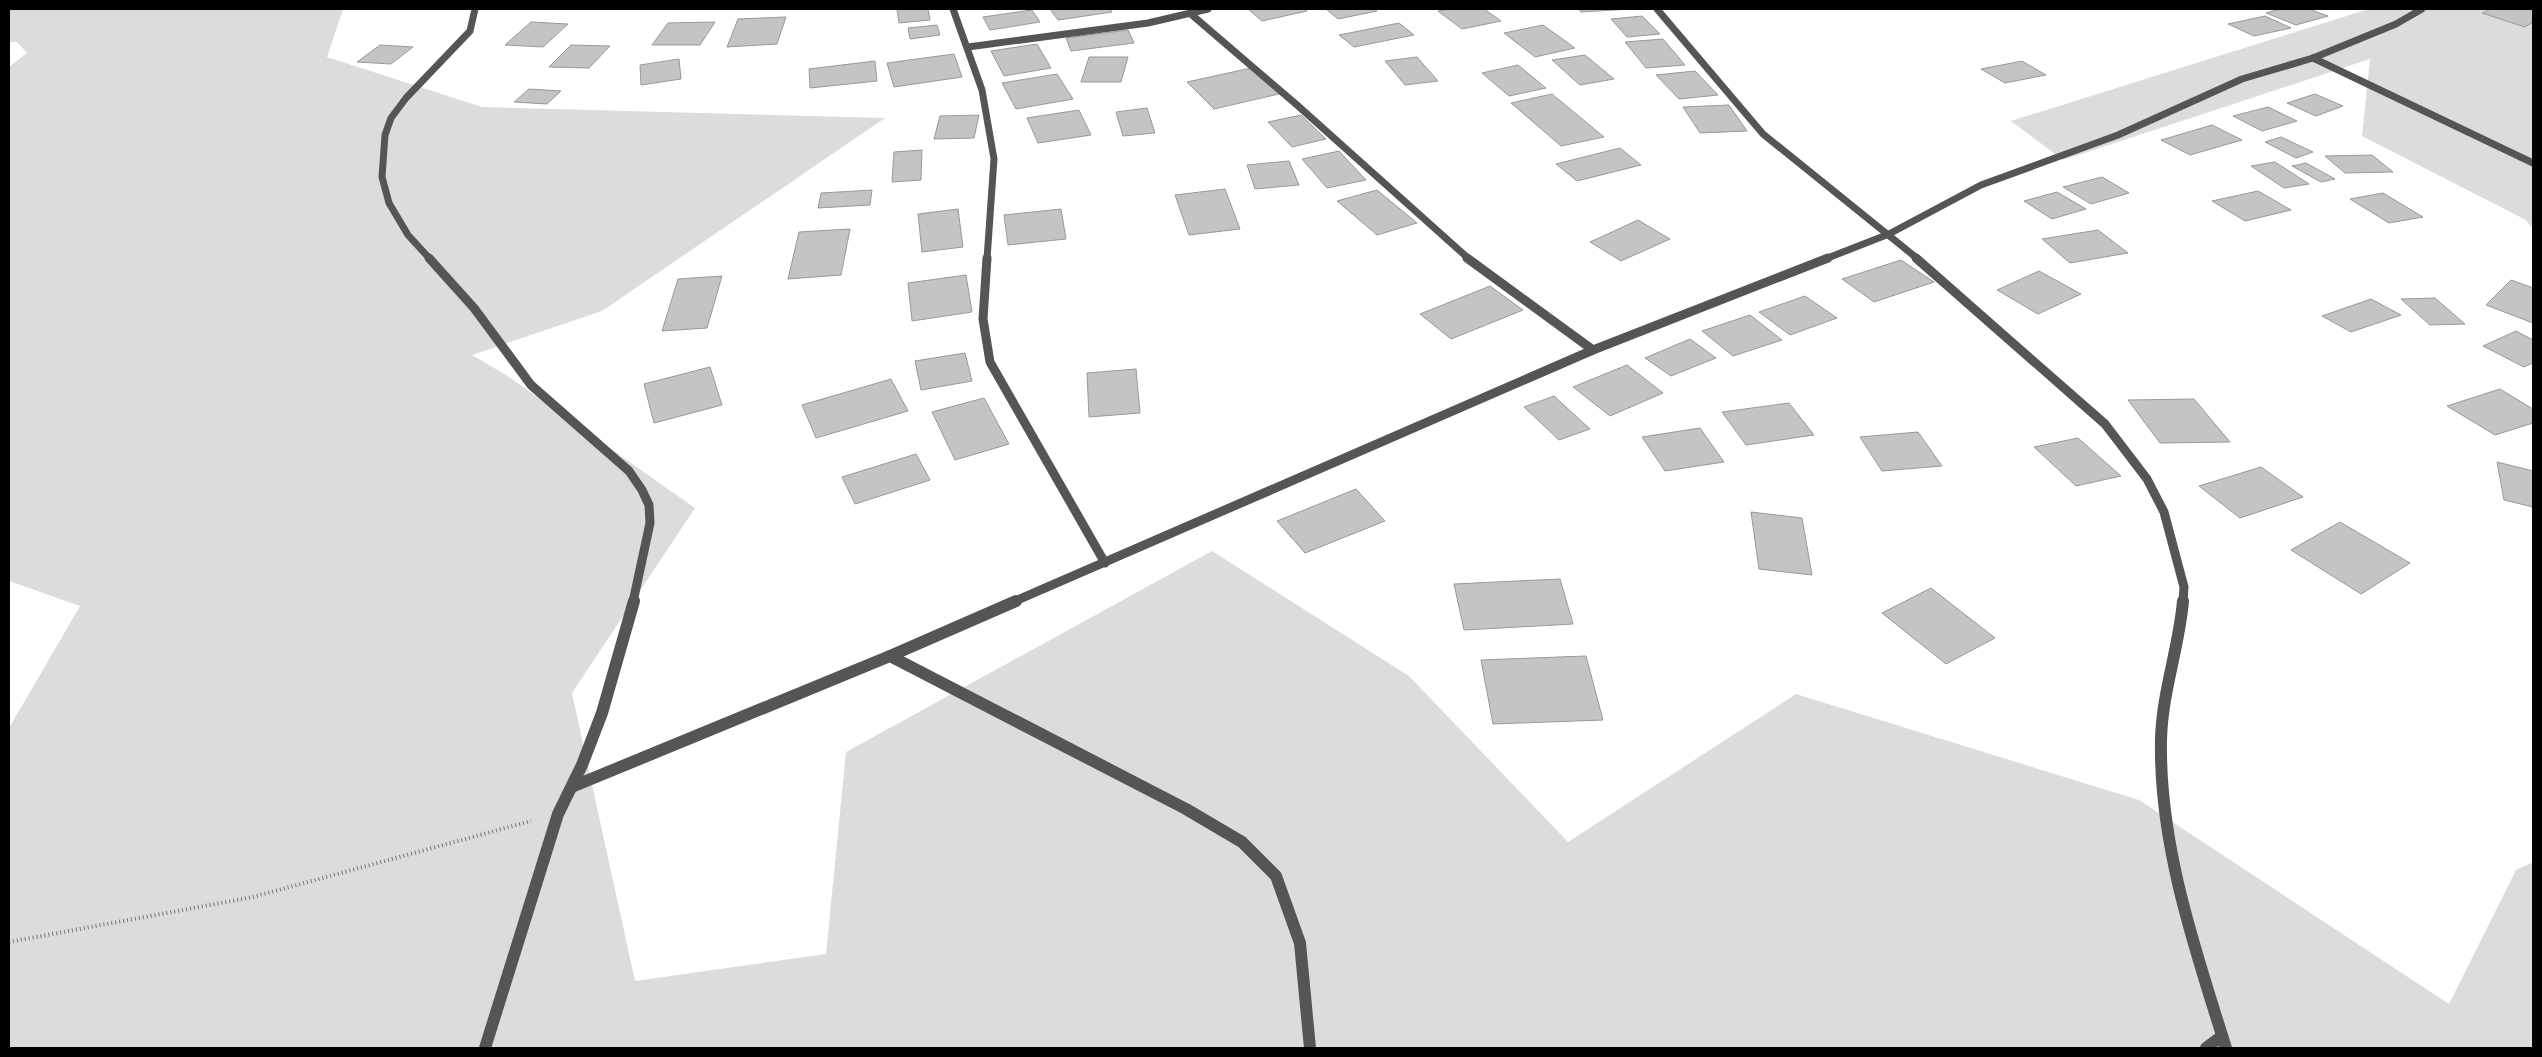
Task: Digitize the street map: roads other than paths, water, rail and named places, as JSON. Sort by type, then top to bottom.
[{"type":"street","points":[[475,9],[470,31],[406,98],[391,118],[385,135],[382,177],[389,203],[408,235],[474,308],[530,385],[629,471],[648,501],[650,512],[644,562],[607,701],[574,786],[558,814],[485,1048]]},
{"type":"street","points":[[953,9],[982,90],[994,160],[983,319],[990,362],[1010,402],[1104,563]]},
{"type":"street","points":[[968,48],[1039,40],[1192,15],[1208,9]]},
{"type":"street","points":[[1657,9],[1763,134],[1888,234],[2105,424],[2147,479],[2164,512],[2184,587],[2181,626],[2166,688],[2161,739],[2164,803],[2189,929],[2224,1042],[2206,1048]]},
{"type":"street","points":[[574,786],[890,656],[1593,350],[1888,234],[1981,185],[2118,135],[2242,79],[2313,58],[2396,24],[2422,9]]},
{"type":"street","points":[[1192,15],[1297,105],[1462,254],[1593,350]]},
{"type":"street","points":[[2313,58],[2533,163]]},
{"type":"street","points":[[890,656],[1186,809],[1242,842],[1276,876],[1300,943],[1310,1048]]}]
